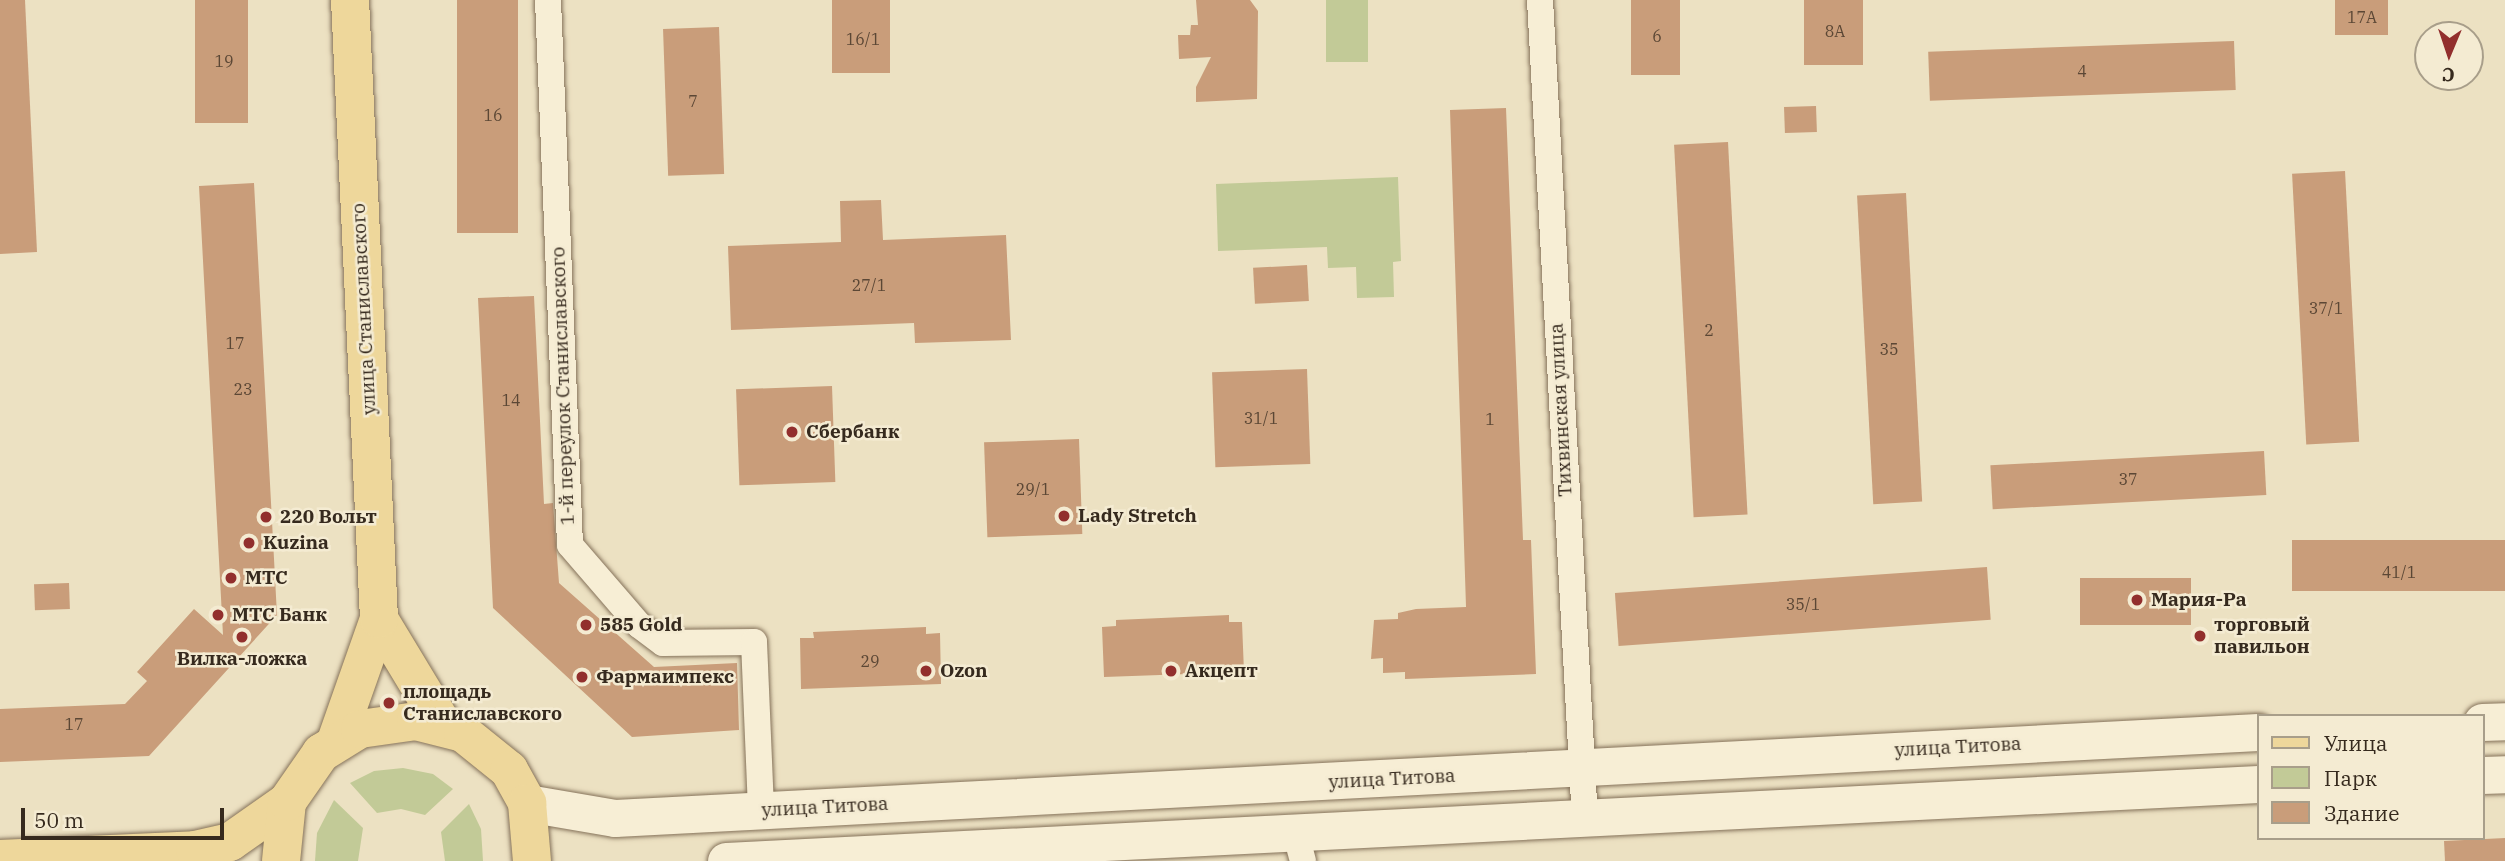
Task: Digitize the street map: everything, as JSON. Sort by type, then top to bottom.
[{"type":"main road","name":"улица Станиславского","points":[[350,0],[379,619]]},
{"type":"main road","points":[[379,619],[443,725]]},
{"type":"main road","points":[[336,741],[379,619]]},
{"type":"main road","points":[[2484,722],[2505,721]]},
{"type":"main road","points":[[0,859],[161,852],[230,842],[288,802],[309,768],[336,741],[388,722],[443,725],[481,744],[509,770],[527,803],[532,861]]},
{"type":"main road","name":"улица Титова","points":[[527,803],[615,818],[1581,770],[2256,732]]},
{"type":"main road","points":[[2484,775],[2505,774]]},
{"type":"main road","points":[[726,861],[1299,848],[1585,819],[2256,784]]},
{"type":"main road","points":[[281,861],[288,802]]},
{"type":"street","name":"1-й переулок Станиславского","points":[[548,0],[570,545],[639,625],[663,643],[754,642],[761,810]]},
{"type":"street","name":"Тихвинская улица","points":[[1540,0],[1585,819]]},
{"type":"green space","points":[[1326,0],[1368,0],[1368,62],[1326,62]]},
{"type":"green space","points":[[1398,177],[1401,261],[1393,262],[1394,297],[1357,298],[1356,267],[1328,268],[1327,247],[1218,251],[1216,184]]},
{"type":"green space","points":[[403,768],[433,774],[453,789],[425,815],[401,809],[377,813],[350,783],[374,771]]},
{"type":"green space","points":[[334,800],[363,828],[358,861],[315,861],[317,833]]},
{"type":"green space","points":[[469,804],[481,829],[483,861],[445,861],[441,832]]},
{"type":"building","points":[[0,0],[25,0],[37,252],[0,254]]},
{"type":"building","points":[[195,0],[248,0],[248,123],[195,123]]},
{"type":"building","points":[[457,0],[518,0],[518,233],[457,233]]},
{"type":"building","points":[[832,0],[890,0],[890,73],[832,73]]},
{"type":"building","points":[[1196,0],[1250,0],[1258,11],[1257,99],[1196,102],[1196,87],[1211,57],[1179,59],[1178,35],[1190,35],[1191,25],[1198,25]]},
{"type":"building","points":[[1631,0],[1680,0],[1680,75],[1631,75]]},
{"type":"building","points":[[1804,0],[1863,0],[1863,65],[1804,65]]},
{"type":"building","points":[[2335,0],[2388,0],[2388,35],[2335,35]]},
{"type":"building","points":[[719,27],[724,174],[668,176],[663,29]]},
{"type":"building","points":[[2234,41],[2236,90],[1930,101],[1928,52]]},
{"type":"building","points":[[1816,106],[1817,132],[1785,133],[1784,107]]},
{"type":"building","points":[[1506,108],[1523,540],[1531,540],[1536,674],[1405,679],[1405,672],[1383,673],[1383,658],[1371,659],[1374,620],[1398,619],[1398,613],[1416,609],[1466,607],[1450,110]]},
{"type":"building","points":[[1728,142],[1748,514],[1694,517],[1674,145]]},
{"type":"building","points":[[2345,171],[2359,442],[2306,444],[2292,174]]},
{"type":"building","points":[[254,183],[277,615],[149,756],[0,762],[0,709],[125,704],[147,681],[137,672],[194,609],[223,635],[199,186]]},
{"type":"building","points":[[1906,193],[1922,502],[1873,504],[1857,196]]},
{"type":"building","points":[[881,200],[883,240],[1006,235],[1011,340],[915,343],[914,323],[731,330],[728,246],[841,242],[840,201]]},
{"type":"building","points":[[1307,265],[1309,301],[1255,304],[1253,268]]},
{"type":"building","points":[[534,296],[544,504],[553,503],[559,583],[654,667],[737,663],[739,730],[632,737],[493,608],[478,298]]},
{"type":"building","points":[[1307,369],[1310,464],[1215,467],[1212,372]]},
{"type":"building","points":[[832,386],[835,482],[739,485],[736,389]]},
{"type":"building","points":[[1079,439],[1082,534],[987,537],[984,442]]},
{"type":"building","points":[[2264,451],[2266,495],[1993,509],[1990,465]]},
{"type":"building","points":[[2292,540],[2505,540],[2505,591],[2292,591]]},
{"type":"building","points":[[1987,567],[1991,620],[1619,646],[1615,593]]},
{"type":"building","name":"Мария-Ра","points":[[2080,578],[2191,578],[2191,625],[2080,625]]},
{"type":"building","points":[[69,583],[70,609],[35,610],[34,584]]},
{"type":"building","points":[[1229,615],[1229,622],[1242,622],[1244,672],[1104,677],[1102,627],[1116,626],[1116,620]]},
{"type":"building","points":[[926,627],[926,634],[940,633],[941,684],[801,689],[800,638],[814,638],[813,632]]},
{"type":"building","points":[[2505,838],[2505,861],[2445,861],[2444,841]]},
{"type":"place","name":"Сбербанк","points":[[792,432]]},
{"type":"place","name":"Lady Stretch","points":[[1064,516]]},
{"type":"place","name":"220 Вольт","points":[[266,517]]},
{"type":"place","name":"Kuzina","points":[[249,543]]},
{"type":"place","name":"МТС","points":[[231,578]]},
{"type":"place","name":"Мария-Ра","points":[[2137,600]]},
{"type":"place","name":"МТС Банк","points":[[218,615]]},
{"type":"place","name":"585 Gold","points":[[586,625]]},
{"type":"place","name":"торговый павильон","points":[[2200,636]]},
{"type":"place","name":"Вилка-ложка","points":[[242,637]]},
{"type":"place","name":"Ozon","points":[[926,671]]},
{"type":"place","name":"Акцепт","points":[[1171,671]]},
{"type":"place","name":"Фармаимпекс","points":[[582,677]]},
{"type":"place","name":"площадь Станиславского","points":[[389,703]]}]
